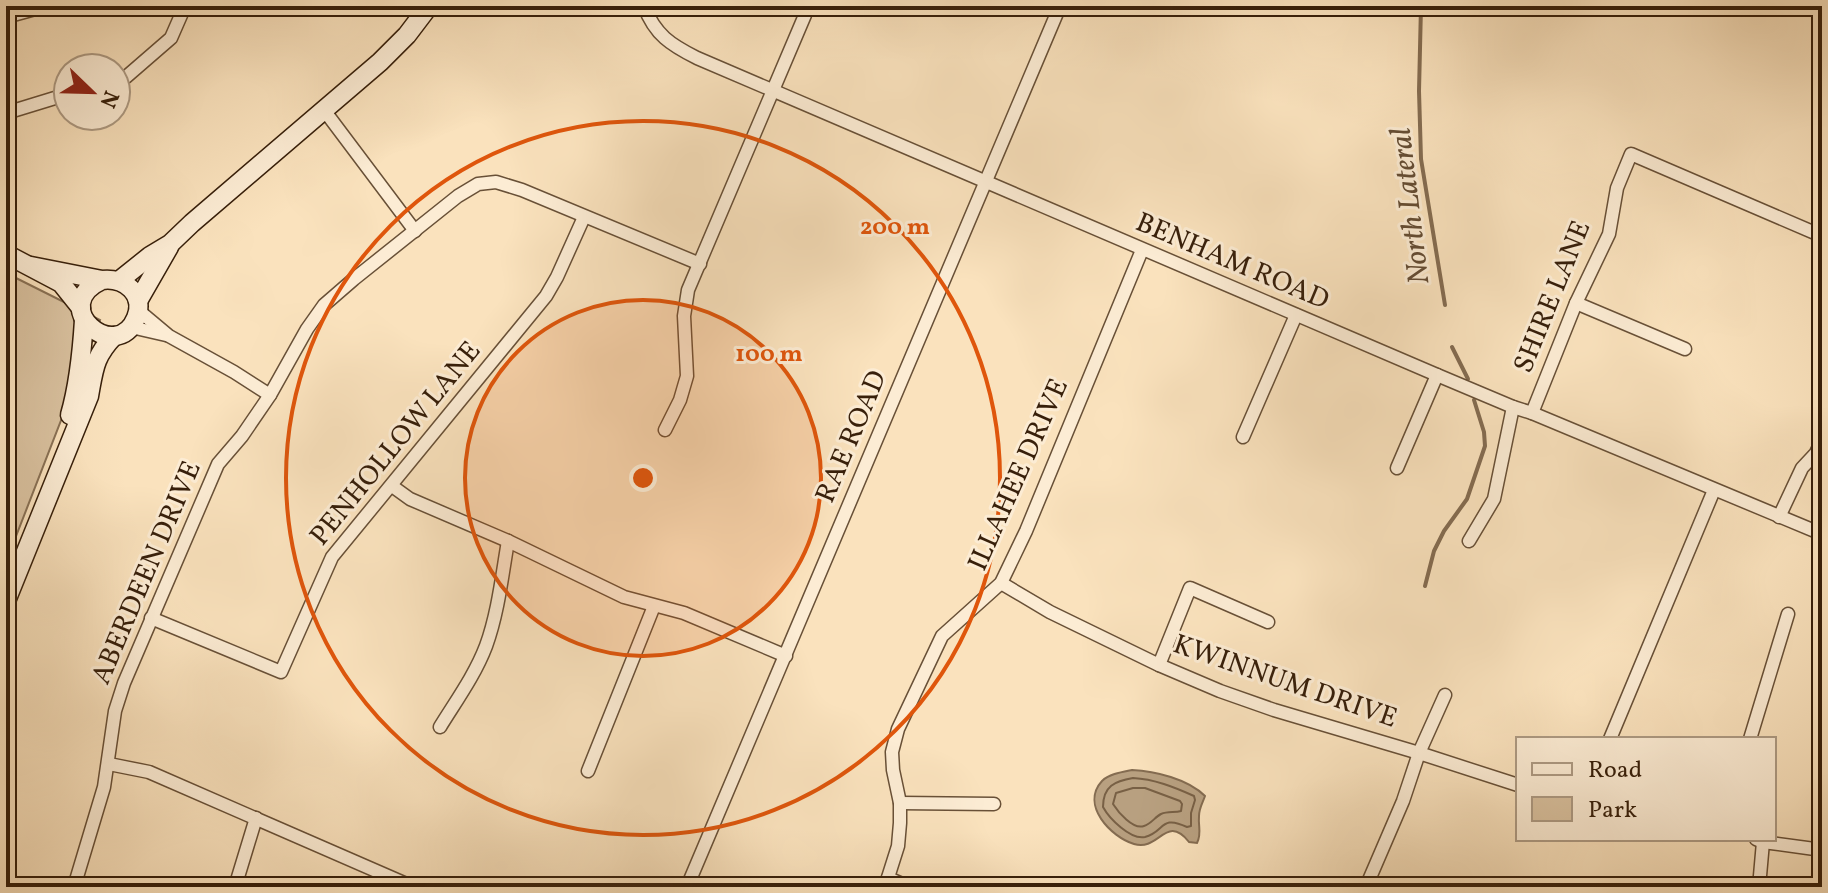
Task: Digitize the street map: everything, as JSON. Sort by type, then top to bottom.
[{"type":"main road","points":[[6,569],[76,395],[82,298],[87,290],[93,284],[111,280],[170,244],[392,51],[429,6]]},
{"type":"main road","points":[[6,601],[89,396],[94,366],[101,350],[130,318],[170,244]]},
{"type":"main road","points":[[6,254],[61,283],[95,332],[104,335],[130,318],[134,292],[128,285],[31,266]]},
{"type":"street","points":[[6,17],[46,6]]},
{"type":"street","points":[[132,72],[171,38],[185,6]]},
{"type":"street","name":"BENHAM ROAD","points":[[644,6],[650,21],[671,45],[773,92],[1437,375],[1822,534]]},
{"type":"street","points":[[665,430],[680,400],[687,376],[684,316],[688,290],[808,6]]},
{"type":"street","name":"RAE ROAD","points":[[687,887],[1060,6]]},
{"type":"street","points":[[6,113],[52,99]]},
{"type":"street","points":[[324,110],[415,231]]},
{"type":"street","name":"SHIRE LANE","points":[[1532,413],[1576,303],[1609,234],[1617,188],[1631,154],[1822,236]]},
{"type":"street","name":"ABERDEEN DRIVE","points":[[74,887],[104,787],[115,711],[151,618],[218,464],[270,395],[324,305],[468,190],[478,184],[496,182],[700,264]]},
{"type":"street","name":"PENHOLLOW LANE","points":[[151,618],[281,672],[332,557],[546,296],[584,217]]},
{"type":"street","name":"ILLAHEE DRIVE","points":[[887,882],[898,846],[900,803],[892,752],[898,729],[942,636],[1001,583],[1026,531],[1142,250]]},
{"type":"street","points":[[1576,303],[1685,349]]},
{"type":"street","points":[[1243,437],[1296,315]]},
{"type":"street","points":[[130,318],[169,336],[270,395]]},
{"type":"street","points":[[1397,468],[1437,375]]},
{"type":"street","points":[[1469,541],[1494,499],[1513,407]]},
{"type":"street","points":[[1779,517],[1802,468],[1816,453],[1822,440]]},
{"type":"street","points":[[392,486],[410,499],[508,541],[624,597],[684,613],[786,656]]},
{"type":"street","points":[[1611,737],[1714,490]]},
{"type":"street","points":[[440,727],[468,683],[486,646],[508,541]]},
{"type":"street","name":"KWINNUM DRIVE","points":[[1001,583],[1050,612],[1220,691],[1516,784]]},
{"type":"street","points":[[1159,665],[1190,588],[1268,622]]},
{"type":"street","points":[[588,771],[654,606]]},
{"type":"street","points":[[1751,737],[1788,614]]},
{"type":"street","points":[[1366,887],[1445,695]]},
{"type":"street","points":[[109,764],[149,772],[413,887]]},
{"type":"street","points":[[900,803],[994,804]]},
{"type":"street","points":[[235,887],[256,818]]},
{"type":"street","points":[[1759,887],[1760,841],[1822,850]]},
{"type":"street","points":[[887,882],[909,887]]},
{"type":"green space","points":[[6,273],[100,320],[6,562]]},
{"type":"water","points":[[1132,770],[1171,777],[1205,796],[1199,813],[1197,843],[1189,842],[1174,831],[1150,843],[1134,844],[1108,827],[1096,810],[1096,790],[1108,777]]},
{"type":"waterway","name":"North Lateral","points":[[1421,6],[1421,159],[1445,305]]},
{"type":"waterway","name":"North Lateral","points":[[1452,347],[1468,379]]},
{"type":"waterway","name":"North Lateral","points":[[1425,586],[1434,551],[1467,499],[1485,446],[1474,400]]}]
